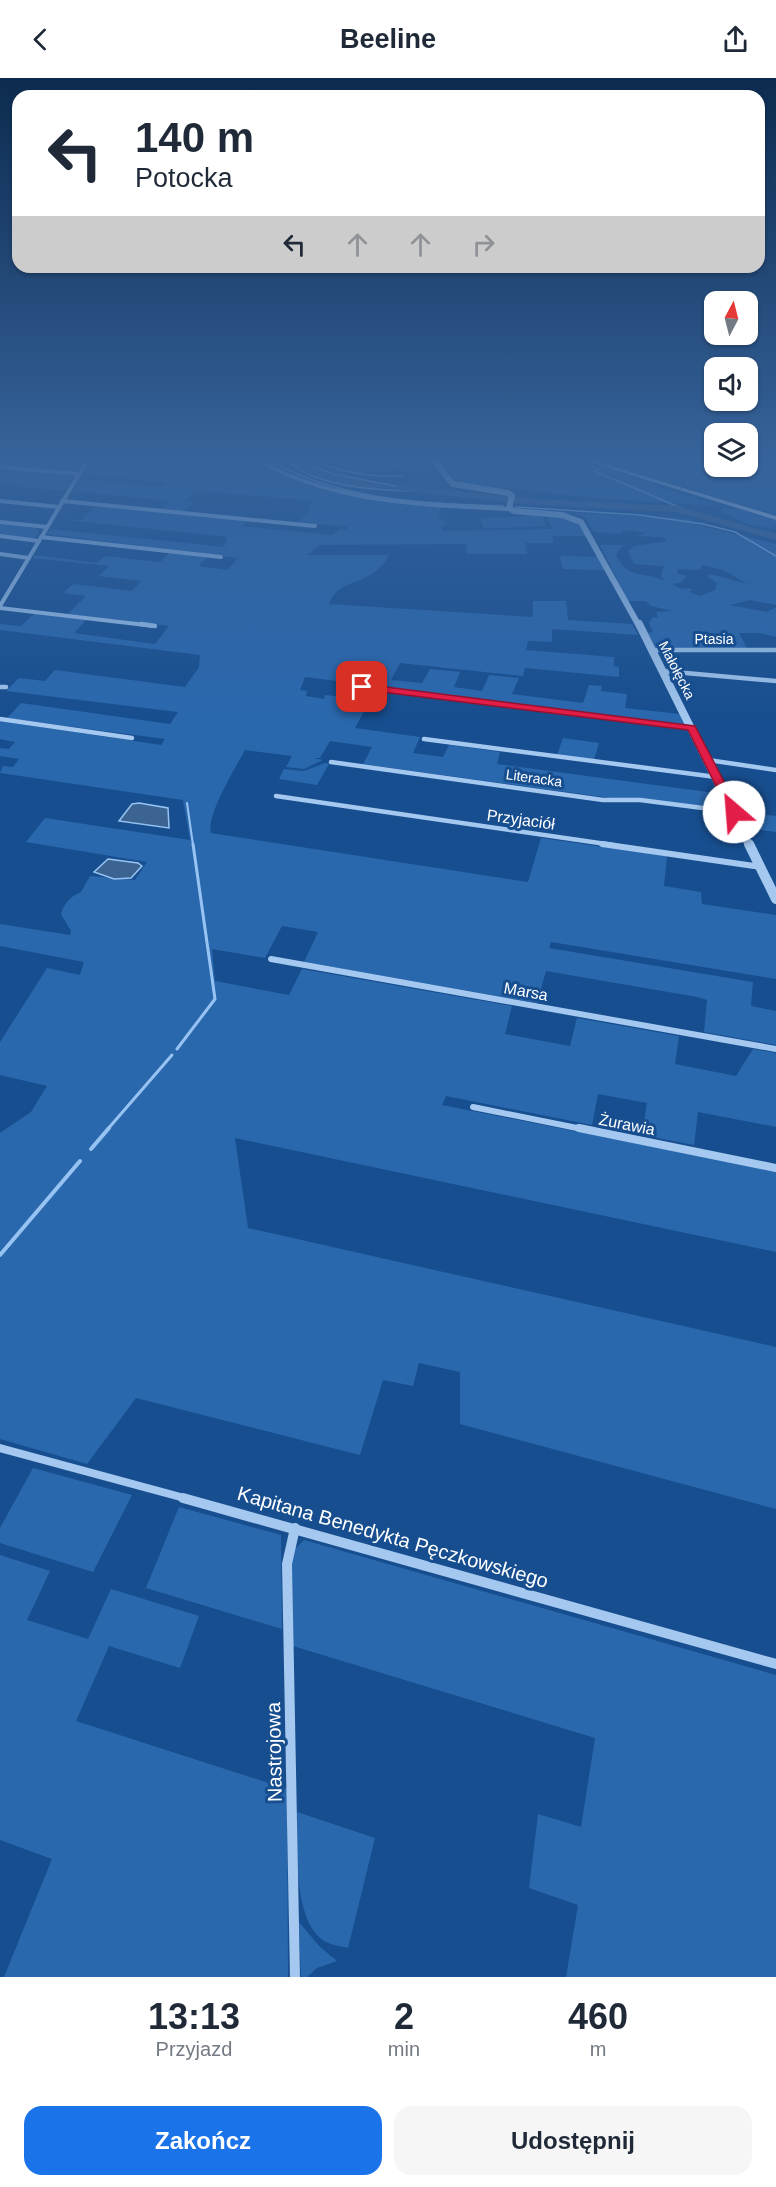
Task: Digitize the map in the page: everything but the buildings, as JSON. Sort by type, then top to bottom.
[{"type":"street","points":[[37,545],[2,600],[0,607],[155,626]]},
{"type":"street","points":[[97,545],[221,557]]},
{"type":"street","name":"Małołęcka","points":[[594,545],[653,650],[776,899]]},
{"type":"street","points":[[0,554],[29,558]]},
{"type":"street","name":"Ptasia","points":[[653,650],[776,650]]},
{"type":"street","points":[[663,671],[776,681]]},
{"type":"street","points":[[0,687],[6,687]]},
{"type":"street","points":[[362,687],[692,728]]},
{"type":"street","points":[[0,719],[132,738]]},
{"type":"street","points":[[424,740],[716,777]]},
{"type":"street","points":[[708,760],[776,770]]},
{"type":"street","name":"Literacka","points":[[331,762],[603,800],[640,800],[734,812]]},
{"type":"street","name":"Przyjaciół","points":[[276,796],[761,867]]},
{"type":"street","name":"Marsa","points":[[271,959],[776,1049]]},
{"type":"street","name":"Żurawia","points":[[473,1107],[776,1168]]},
{"type":"street","name":"Kapitana Benedykta Pęczkowskiego","points":[[0,1448],[295,1528],[776,1664]]},
{"type":"street","name":"Nastrojowa","points":[[295,1528],[287,1564],[295,1977]]},
{"type":"shaded area","points":[[131,545],[224,547],[225,545],[375,545],[320,545],[307,555],[389,555],[373,573],[336,592],[329,604],[533,617],[533,601],[566,601],[568,620],[632,624],[638,635],[552,629],[552,642],[528,641],[526,650],[614,657],[614,666],[619,667],[619,677],[525,668],[523,676],[400,663],[391,680],[422,683],[430,669],[460,672],[454,687],[482,691],[489,675],[519,678],[512,694],[583,703],[589,685],[602,686],[601,691],[627,694],[625,708],[680,714],[685,725],[305,677],[300,690],[307,691],[306,696],[324,699],[325,695],[356,698],[360,690],[375,691],[355,728],[420,737],[413,753],[443,757],[449,745],[500,752],[497,764],[715,793],[719,809],[618,799],[363,764],[372,747],[330,741],[320,758],[313,758],[323,760],[304,769],[286,767],[292,756],[245,750],[217,803],[211,833],[528,882],[541,838],[667,856],[664,886],[701,892],[702,904],[776,915],[776,979],[551,942],[549,948],[753,982],[751,1006],[776,1011],[776,1045],[704,1032],[707,1000],[697,997],[546,971],[537,1003],[304,962],[318,932],[282,926],[265,958],[212,949],[215,981],[289,995],[302,969],[512,1006],[505,1034],[570,1046],[577,1018],[679,1036],[675,1064],[736,1076],[753,1049],[776,1053],[776,1127],[698,1112],[694,1145],[642,1135],[647,1103],[598,1094],[592,1125],[446,1096],[442,1105],[776,1171],[776,1252],[235,1138],[248,1228],[776,1347],[776,1509],[460,1424],[460,1372],[419,1363],[413,1386],[383,1380],[360,1455],[136,1398],[87,1464],[0,1439],[0,1133],[31,1112],[47,1086],[0,1075],[0,1042],[47,968],[80,975],[84,962],[0,946],[0,924],[70,935],[71,931],[61,914],[62,910],[68,900],[81,892],[90,876],[135,880],[147,862],[26,842],[45,818],[190,840],[183,800],[0,773],[3,766],[13,767],[19,759],[0,756],[0,748],[9,749],[15,742],[0,739],[0,721],[161,745],[165,739],[7,718],[21,703],[170,724],[178,712],[6,691],[19,678],[45,681],[55,670],[185,687],[199,667],[200,655],[0,630],[0,624],[21,626],[35,613],[86,620],[74,633],[155,644],[169,626],[68,614],[86,596],[63,593],[73,584],[132,591],[141,581],[99,576],[109,566],[33,558],[34,555],[97,563],[105,556],[160,562],[169,553],[207,557],[199,566],[227,570],[238,558]]},
{"type":"shaded area","points":[[466,545],[525,545],[527,554],[467,554]]},
{"type":"shaded area","points":[[600,545],[623,545],[616,555],[626,568],[631,572],[664,581],[661,574],[664,566],[634,564],[628,551],[634,546],[776,545],[776,605],[750,600],[730,605],[767,612],[776,607],[776,637],[760,633],[739,633],[747,648],[656,648],[648,633],[653,632],[649,623],[652,618],[658,617],[656,612],[672,611],[651,606],[646,601],[628,601]],"holes":[[[702,565],[724,570],[747,584],[711,574],[707,576],[717,583],[715,590],[700,596],[689,592],[693,589],[679,588],[672,584],[680,583],[687,576],[677,573],[678,569],[699,570]]]},
{"type":"shaded area","points":[[560,556],[598,557],[605,570],[563,569]]},
{"type":"shaded area","points":[[563,738],[599,743],[594,760],[557,755]]},
{"type":"shaded area","points":[[325,763],[329,764],[317,785],[279,779],[284,769],[304,771]]},
{"type":"shaded area","points":[[132,804],[168,808],[169,828],[119,821]]},
{"type":"shaded area","points":[[738,811],[776,816],[776,832],[745,828]]},
{"type":"shaded area","points":[[108,859],[138,863],[142,866],[131,878],[114,879],[94,872]]},
{"type":"shaded area","points":[[33,1468],[132,1495],[93,1572],[0,1543],[0,1528]]},
{"type":"shaded area","points":[[179,1507],[281,1535],[282,1629],[146,1588]]},
{"type":"shaded area","points":[[304,1540],[776,1675],[776,1977],[566,1977],[578,1905],[529,1888],[538,1814],[581,1827],[595,1738],[293,1646],[292,1563],[295,1549]]},
{"type":"shaded area","points":[[0,1555],[50,1571],[27,1620],[88,1639],[111,1589],[199,1616],[180,1668],[109,1646],[76,1721],[287,1789],[288,1977],[4,1977],[52,1859],[0,1840]]},
{"type":"shaded area","points":[[297,1812],[375,1838],[348,1948],[326,1942],[315,1932],[307,1918],[299,1883]]},
{"type":"shaded area","points":[[299,1922],[319,1946],[337,1961],[317,1968],[307,1977],[301,1977]]},
{"type":"waterway","points":[[757,545],[776,556]]},
{"type":"waterway","points":[[187,803],[193,845]]},
{"type":"waterway","points":[[177,1049],[215,999],[193,844]]},
{"type":"waterway","points":[[107,1130],[172,1055]]},
{"type":"waterway","points":[[91,1149],[109,1128]]},
{"type":"waterway","points":[[0,1255],[80,1161]]},
{"type":"route","points":[[362,687],[377,687],[692,728],[734,812]]}]
